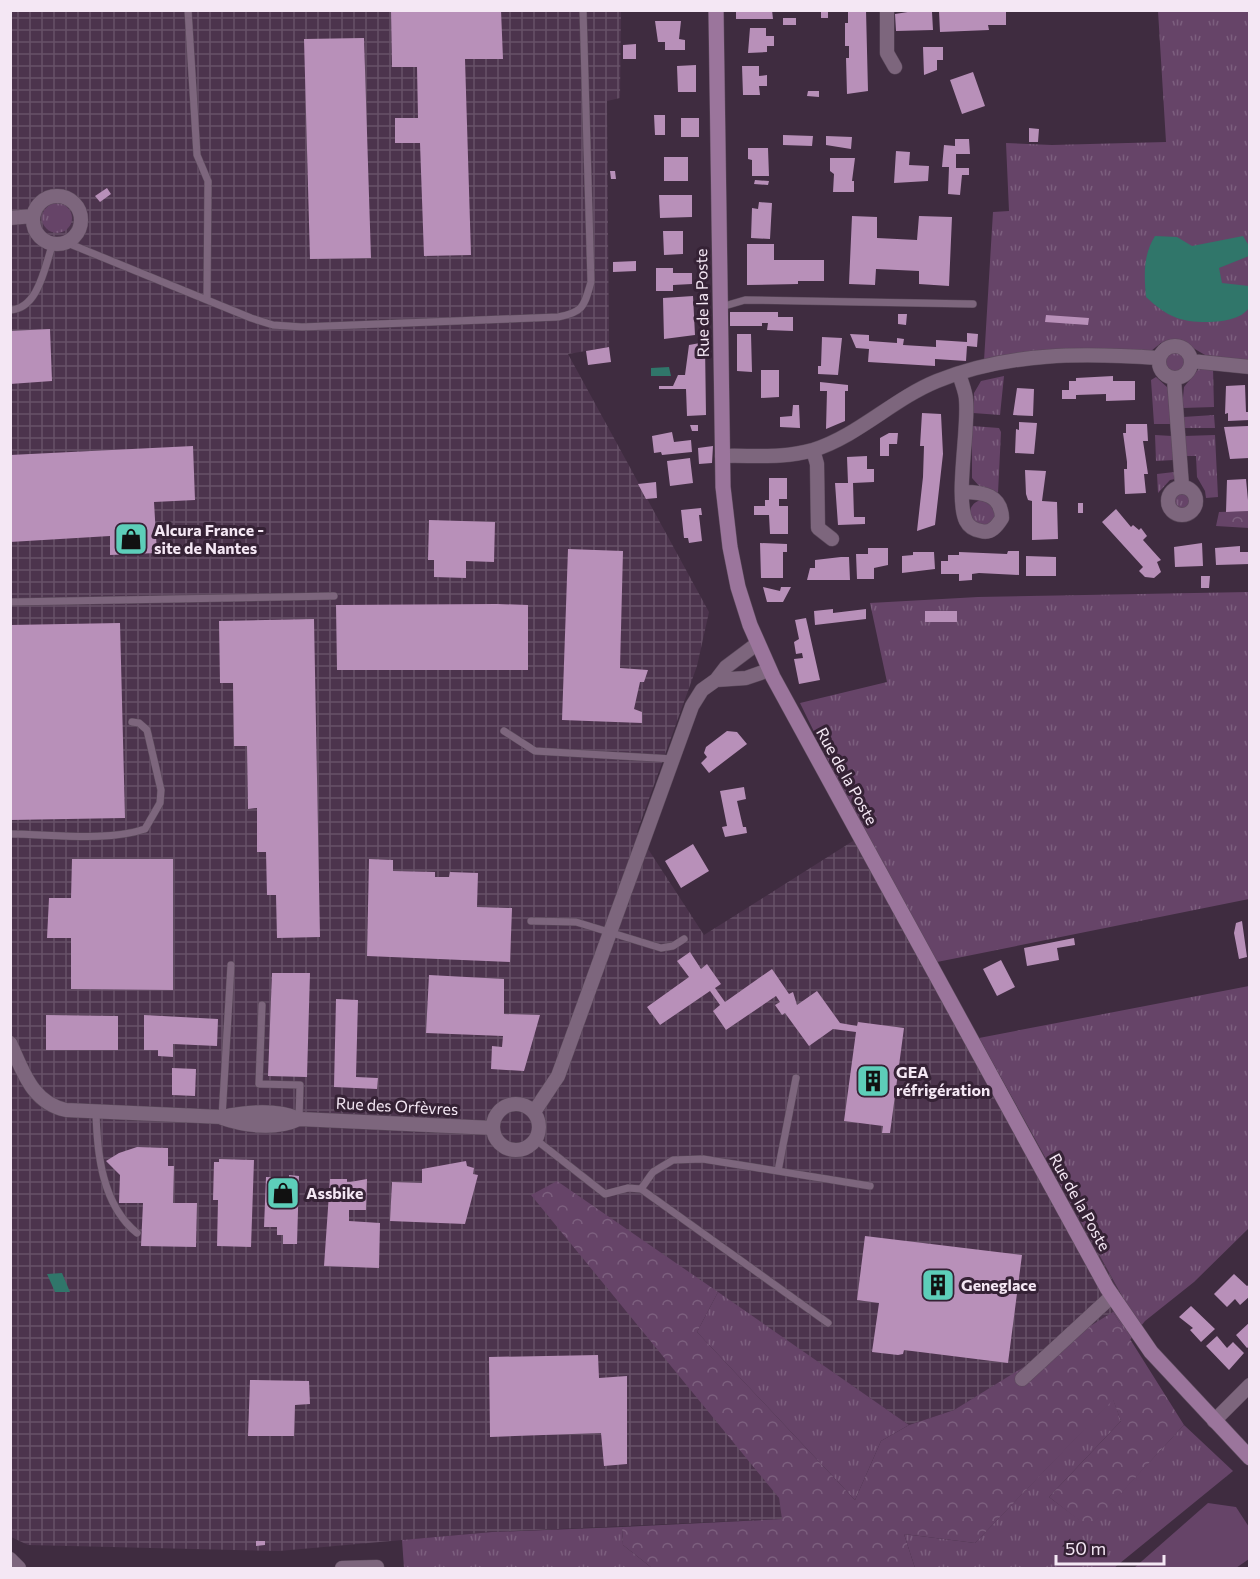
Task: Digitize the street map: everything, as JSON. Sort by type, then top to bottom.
[{"type":"street","name":"Rue de la Poste","points":[[716,10],[722,456],[733,567],[742,604],[769,670],[1112,1296],[1151,1352],[1250,1458]]},
{"type":"street","points":[[887,10],[887,53],[895,67]]},
{"type":"street","points":[[53,196],[68,199],[74,203],[81,217],[80,225],[72,238],[59,243],[42,238],[36,232],[33,216],[40,203],[53,196]]},
{"type":"street","points":[[10,218],[33,216]]},
{"type":"street","points":[[1173,345],[1183,348],[1191,361],[1184,376],[1174,379],[1160,370],[1158,358],[1164,350],[1173,345]]},
{"type":"street","points":[[722,456],[775,457],[813,450],[838,439],[915,391],[981,366],[1050,356],[1083,354],[1158,358]]},
{"type":"street","points":[[1191,361],[1250,367]]},
{"type":"street","points":[[959,374],[966,399],[963,492]]},
{"type":"street","points":[[1174,379],[1182,486]]},
{"type":"street","points":[[813,450],[817,464],[818,528],[832,538]]},
{"type":"street","points":[[534,1112],[558,1076],[697,698],[716,681],[736,657],[758,644]]},
{"type":"street","points":[[716,681],[746,678],[769,670]]},
{"type":"street","name":"Rue des Orfèvres","points":[[10,1043],[27,1083],[51,1105],[66,1110],[222,1118],[252,1125],[287,1125],[299,1119],[494,1128]]},
{"type":"street","points":[[508,1105],[522,1105],[534,1112],[539,1125],[535,1139],[524,1148],[510,1149],[498,1141],[494,1128],[497,1114],[508,1105]]},
{"type":"street","points":[[1023,1379],[1112,1296]]},
{"type":"street","points":[[1214,1421],[1250,1385]]},
{"type":"street","points":[[10,1559],[19,1569]]},
{"type":"street","points":[[342,1569],[377,1567]]},
{"type":"lane","points":[[188,10],[197,155],[207,181],[207,300]]},
{"type":"lane","points":[[10,310],[19,310],[34,298],[59,243],[273,325],[302,327],[558,317],[576,314],[584,305],[591,282],[584,10]]},
{"type":"lane","points":[[721,308],[745,300],[973,304]]},
{"type":"lane","points":[[10,602],[334,596]]},
{"type":"lane","points":[[10,834],[109,835],[131,834],[145,829],[160,803],[161,790],[147,730],[139,723],[132,722]]},
{"type":"lane","points":[[504,731],[535,751],[673,759]]},
{"type":"lane","points":[[531,921],[576,922],[662,948],[673,946],[684,939]]},
{"type":"lane","points":[[222,1118],[231,965]]},
{"type":"lane","points":[[262,1005],[259,1084],[300,1085],[299,1119]]},
{"type":"lane","points":[[778,1171],[796,1077]]},
{"type":"lane","points":[[96,1112],[97,1149],[101,1167],[114,1203],[129,1227],[137,1233]]},
{"type":"lane","points":[[535,1139],[605,1194],[628,1188],[641,1189],[828,1323]]},
{"type":"lane","points":[[641,1189],[653,1172],[673,1160],[703,1160],[870,1186]]},
{"type":"shaded area","points":[[11,11],[621,11],[620,98],[607,101],[609,347],[568,354],[709,612],[697,666],[637,832],[704,935],[864,834],[1127,1305],[954,1410],[909,1425],[556,1181],[779,1498],[783,1519],[492,1532],[279,1551],[28,1545],[11,1537]]},
{"type":"shaded area","points":[[1155,236],[1177,237],[1192,246],[1243,236],[1249,246],[1249,256],[1219,268],[1222,283],[1249,286],[1250,305],[1245,312],[1238,317],[1217,322],[1194,321],[1172,316],[1153,303],[1146,297],[1145,273],[1148,250]]},
{"type":"shaded area","points":[[669,367],[671,376],[651,376],[651,368]]},
{"type":"shaded area","points":[[62,1273],[70,1292],[55,1292],[47,1274]]},
{"type":"green space","points":[[1158,11],[1249,11],[1249,361],[1205,355],[1178,339],[1161,343],[1151,351],[984,361],[993,212],[1009,211],[1006,143],[1052,145],[1166,142]]},
{"type":"green space","points":[[57,203],[63,204],[71,212],[71,224],[63,232],[57,233],[51,232],[43,224],[42,218],[43,212],[51,204]]},
{"type":"green space","points":[[1175,351],[1183,354],[1186,362],[1183,370],[1175,373],[1167,370],[1164,362],[1167,354]]},
{"type":"green space","points":[[1200,367],[1213,368],[1214,407],[1182,408],[1184,387]]},
{"type":"green space","points":[[1004,376],[1000,415],[973,413],[974,393],[981,381]]},
{"type":"green space","points":[[1156,377],[1168,388],[1171,424],[1154,424],[1151,380]]},
{"type":"green space","points":[[1214,415],[1215,428],[1184,428],[1183,417]]},
{"type":"green space","points":[[972,426],[999,428],[1001,432],[998,493],[980,487],[972,478]]},
{"type":"green space","points":[[1155,435],[1172,436],[1174,460],[1156,461]]},
{"type":"green space","points":[[1215,435],[1218,497],[1206,498],[1205,491],[1197,477],[1196,456],[1185,456],[1184,436]]},
{"type":"green space","points":[[1174,472],[1175,479],[1170,480],[1158,493],[1157,474]]},
{"type":"green space","points":[[1182,492],[1188,494],[1190,500],[1188,506],[1182,508],[1176,506],[1174,500],[1176,494]]},
{"type":"green space","points":[[983,500],[992,504],[996,513],[992,522],[983,526],[974,522],[970,513],[974,504]]},
{"type":"green space","points":[[1249,511],[1249,528],[1216,526],[1219,512]]},
{"type":"green space","points":[[1249,592],[1249,899],[937,962],[864,834],[800,703],[887,682],[870,603],[978,597]]},
{"type":"green space","points":[[1249,986],[1249,1228],[1194,1282],[1145,1321],[1130,1340],[1113,1312],[1127,1305],[979,1038]]},
{"type":"green space","points":[[557,1181],[718,1292],[697,1332],[855,1500],[881,1441],[909,1425],[954,1410],[1113,1312],[1184,1425],[1089,1528],[1049,1497],[1121,1421],[1113,1400],[975,1543],[904,1534],[915,1568],[652,1568],[623,1545],[622,1527],[782,1519],[779,1498],[531,1195]]},
{"type":"green space","points":[[718,1292],[909,1425],[881,1441],[855,1500],[697,1332]]},
{"type":"green space","points":[[1113,1399],[1121,1421],[1049,1497],[1089,1527],[1184,1425],[1233,1471],[1114,1568],[915,1568],[904,1534],[975,1543]]},
{"type":"green space","points":[[1208,1503],[1236,1507],[1249,1527],[1249,1559],[1236,1568],[1134,1568]]},
{"type":"green space","points":[[622,1527],[623,1545],[652,1568],[404,1568],[402,1540],[492,1532]]},
{"type":"building","points":[[391,10],[501,10],[503,59],[465,59],[471,255],[424,256],[420,143],[395,143],[395,118],[418,118],[417,67],[392,67]]},
{"type":"building","points":[[736,10],[772,10],[773,19],[736,19]]},
{"type":"building","points":[[821,10],[828,10],[828,18],[821,18]]},
{"type":"building","points":[[848,10],[866,10],[868,91],[847,94],[846,58],[849,58],[849,46],[845,46],[845,23],[848,23]]},
{"type":"building","points":[[1006,10],[1006,25],[988,25],[989,30],[940,32],[939,11]]},
{"type":"building","points":[[914,11],[932,12],[933,30],[896,31],[895,14]]},
{"type":"building","points":[[783,18],[796,18],[796,25],[783,25]]},
{"type":"building","points":[[655,21],[681,21],[679,39],[685,40],[685,50],[665,50],[665,42],[658,42]]},
{"type":"building","points":[[750,28],[766,28],[766,36],[774,36],[774,46],[767,46],[767,52],[748,53]]},
{"type":"building","points":[[364,38],[371,258],[310,259],[304,39]]},
{"type":"building","points":[[636,44],[636,59],[623,59],[623,45]]},
{"type":"building","points":[[923,47],[943,47],[943,60],[937,60],[937,70],[924,75]]},
{"type":"building","points":[[696,65],[696,92],[678,92],[677,66]]},
{"type":"building","points":[[742,66],[759,66],[759,76],[767,75],[767,86],[759,86],[760,95],[743,95]]},
{"type":"building","points":[[973,72],[985,106],[962,114],[950,80]]},
{"type":"building","points":[[808,91],[819,91],[819,97],[807,96]]},
{"type":"building","points":[[654,115],[665,115],[665,135],[655,135]]},
{"type":"building","points":[[681,118],[699,118],[699,137],[681,137]]},
{"type":"building","points":[[1029,128],[1039,129],[1038,142],[1029,142]]},
{"type":"building","points":[[783,135],[813,136],[812,146],[783,145]]},
{"type":"building","points":[[826,136],[852,137],[851,149],[826,145]]},
{"type":"building","points":[[955,139],[969,139],[970,154],[956,154],[956,168],[969,168],[969,175],[962,175],[960,195],[948,194],[949,167],[942,167],[944,145],[955,146]]},
{"type":"building","points":[[748,148],[768,148],[769,176],[752,176],[752,160],[748,159]]},
{"type":"building","points":[[896,151],[910,152],[909,165],[929,166],[928,181],[894,183]]},
{"type":"building","points":[[664,157],[688,157],[688,181],[664,181]]},
{"type":"building","points":[[830,158],[855,158],[852,181],[854,181],[854,192],[833,192],[834,174],[830,171]]},
{"type":"building","points":[[610,171],[615,171],[616,179],[611,179]]},
{"type":"building","points":[[755,180],[769,181],[768,185],[754,184]]},
{"type":"building","points":[[107,188],[111,194],[100,202],[95,196]]},
{"type":"building","points":[[659,195],[692,195],[692,217],[660,218]]},
{"type":"building","points":[[759,202],[772,203],[770,239],[751,238],[752,208],[758,209]]},
{"type":"building","points":[[852,216],[877,217],[877,238],[917,240],[919,216],[952,217],[949,286],[919,284],[919,271],[876,269],[875,285],[849,284]]},
{"type":"building","points":[[663,231],[683,231],[683,254],[664,255]]},
{"type":"building","points":[[747,244],[774,244],[774,260],[824,260],[824,281],[747,285]]},
{"type":"building","points":[[636,261],[636,271],[613,272],[613,262]]},
{"type":"building","points":[[656,268],[673,268],[673,273],[692,273],[692,284],[673,285],[673,291],[656,291]]},
{"type":"building","points":[[693,296],[695,335],[664,339],[663,298]]},
{"type":"building","points":[[730,312],[778,312],[778,317],[793,317],[793,331],[767,330],[768,323],[762,323],[762,326],[730,326]]},
{"type":"building","points":[[898,314],[907,314],[906,325],[898,324]]},
{"type":"building","points":[[1046,315],[1089,318],[1088,325],[1045,322]]},
{"type":"building","points":[[50,329],[52,381],[10,384],[10,331]]},
{"type":"building","points":[[967,333],[978,334],[977,347],[967,346],[966,361],[935,359],[935,366],[868,362],[869,349],[856,348],[850,334],[869,335],[869,341],[897,343],[897,338],[904,339],[903,345],[936,347],[936,340],[967,342]]},
{"type":"building","points":[[737,334],[751,334],[752,372],[737,371]]},
{"type":"building","points":[[822,337],[842,338],[838,375],[818,374],[818,366],[821,366]]},
{"type":"building","points":[[700,343],[705,345],[706,415],[687,416],[686,389],[659,389],[659,386],[673,386],[678,375],[685,375],[689,345]]},
{"type":"building","points":[[609,347],[611,362],[588,365],[586,351]]},
{"type":"building","points":[[761,370],[779,370],[779,397],[761,398]]},
{"type":"building","points":[[1113,376],[1113,381],[1135,381],[1135,400],[1106,401],[1106,394],[1076,395],[1076,399],[1062,399],[1062,390],[1069,390],[1069,381],[1076,381],[1076,378]]},
{"type":"building","points":[[820,382],[848,385],[848,391],[845,391],[845,421],[826,429],[827,391],[820,391]]},
{"type":"building","points":[[1245,385],[1246,412],[1250,412],[1250,420],[1228,421],[1228,413],[1225,414],[1226,386]]},
{"type":"building","points":[[1017,388],[1034,389],[1033,416],[1013,415]]},
{"type":"building","points":[[793,405],[799,405],[800,428],[780,427],[780,417],[792,416]]},
{"type":"building","points":[[922,413],[941,414],[943,454],[935,525],[917,531],[923,477],[924,446],[920,446]]},
{"type":"building","points":[[1019,422],[1037,423],[1034,454],[1015,453],[1016,429],[1019,430]]},
{"type":"building","points":[[1126,424],[1147,424],[1148,441],[1143,441],[1148,474],[1144,474],[1146,493],[1125,494],[1124,469],[1127,469],[1127,462],[1123,433],[1126,433]]},
{"type":"building","points":[[690,425],[698,425],[698,431],[692,431]]},
{"type":"building","points":[[1248,426],[1249,458],[1230,459],[1224,427]]},
{"type":"building","points":[[672,432],[674,442],[691,440],[692,452],[662,455],[661,452],[654,453],[652,436]]},
{"type":"building","points":[[889,433],[898,433],[897,444],[889,444],[889,456],[880,456],[880,438]]},
{"type":"building","points":[[193,446],[195,500],[154,502],[157,553],[110,555],[110,536],[10,542],[10,455]]},
{"type":"building","points":[[713,446],[712,463],[699,464],[698,448]]},
{"type":"building","points":[[867,456],[867,469],[874,469],[874,482],[853,483],[854,517],[865,517],[865,524],[838,525],[835,483],[848,483],[847,457]]},
{"type":"building","points":[[690,458],[693,483],[670,486],[667,461]]},
{"type":"building","points":[[1025,470],[1046,471],[1042,501],[1057,502],[1058,539],[1032,540],[1032,501],[1028,500],[1026,494]]},
{"type":"building","points":[[769,478],[787,478],[787,499],[779,499],[779,506],[788,506],[788,534],[770,534],[769,515],[754,515],[754,506],[765,506],[765,500],[769,500]]},
{"type":"building","points":[[1246,479],[1249,511],[1226,512],[1227,480]]},
{"type":"building","points":[[656,482],[657,498],[646,499],[638,484]]},
{"type":"building","points":[[1078,503],[1083,503],[1083,513],[1078,513]]},
{"type":"building","points":[[701,508],[702,515],[699,515],[702,541],[689,543],[688,538],[684,538],[681,510]]},
{"type":"building","points":[[1116,509],[1131,527],[1133,525],[1139,530],[1141,528],[1147,536],[1143,540],[1161,560],[1157,562],[1161,572],[1154,578],[1145,577],[1139,571],[1143,567],[1102,522]]},
{"type":"building","points":[[429,520],[495,522],[494,562],[466,561],[466,578],[434,577],[434,560],[428,560]]},
{"type":"building","points":[[760,543],[787,544],[787,552],[783,552],[783,578],[761,578]]},
{"type":"building","points":[[1202,543],[1203,566],[1175,567],[1174,547]]},
{"type":"building","points":[[1240,546],[1240,552],[1250,552],[1250,564],[1216,565],[1215,548]]},
{"type":"building","points":[[868,548],[888,548],[888,565],[874,568],[874,579],[857,579],[856,554],[868,554]]},
{"type":"building","points":[[568,549],[623,551],[620,668],[648,670],[644,682],[640,682],[634,709],[642,712],[642,723],[562,720]]},
{"type":"building","points":[[1008,551],[1019,551],[1019,575],[979,573],[972,574],[972,580],[959,581],[959,574],[941,574],[941,561],[948,561],[948,555],[959,555],[959,552],[1007,554]]},
{"type":"building","points":[[913,552],[934,552],[935,569],[902,573],[902,556],[913,555]]},
{"type":"building","points":[[1026,556],[1056,557],[1056,576],[1026,576]]},
{"type":"building","points":[[849,557],[850,580],[807,580],[810,568],[815,568],[815,560]]},
{"type":"building","points":[[1201,576],[1210,576],[1209,588],[1201,588]]},
{"type":"building","points":[[763,587],[780,591],[781,587],[791,587],[783,602],[767,602]]},
{"type":"building","points":[[336,605],[528,605],[528,670],[337,670]]},
{"type":"building","points":[[833,609],[833,613],[866,609],[866,619],[815,625],[814,611]]},
{"type":"building","points":[[925,611],[957,611],[957,622],[925,622]]},
{"type":"building","points":[[806,618],[820,680],[799,684],[794,659],[803,658],[802,653],[796,654],[794,642],[799,639],[795,620]]},
{"type":"building","points":[[314,619],[320,937],[277,938],[276,895],[267,895],[266,852],[257,852],[257,808],[248,809],[247,746],[234,746],[233,683],[220,683],[219,621]]},
{"type":"building","points":[[120,623],[125,818],[10,820],[10,625]]},
{"type":"building","points":[[727,731],[737,732],[747,744],[709,773],[701,763],[707,757],[704,753],[706,747]]},
{"type":"building","points":[[744,787],[746,799],[737,801],[743,827],[746,827],[747,833],[725,837],[722,827],[727,826],[720,791]]},
{"type":"building","points":[[693,844],[709,871],[681,888],[665,861]]},
{"type":"building","points":[[72,859],[173,859],[173,990],[71,989],[71,938],[47,938],[49,898],[71,898]]},
{"type":"building","points":[[369,859],[393,860],[393,871],[435,872],[435,877],[449,877],[450,872],[478,873],[477,907],[512,908],[510,962],[367,956]]},
{"type":"building","points":[[1242,921],[1247,957],[1239,959],[1234,933],[1236,923]]},
{"type":"building","points":[[1074,938],[1075,945],[1057,948],[1059,960],[1027,966],[1024,948]]},
{"type":"building","points":[[690,952],[701,969],[707,964],[721,984],[715,988],[725,1002],[772,969],[789,994],[793,992],[797,1005],[817,991],[840,1023],[857,1026],[858,1022],[904,1028],[890,1133],[882,1133],[883,1126],[844,1121],[856,1032],[833,1029],[809,1046],[785,1013],[782,1015],[775,1005],[780,1002],[776,996],[726,1030],[713,1011],[720,1005],[710,991],[660,1025],[647,1007],[689,977],[677,961]]},
{"type":"building","points":[[1001,960],[1015,987],[997,996],[983,969]]},
{"type":"building","points":[[272,973],[310,973],[307,1077],[268,1076]]},
{"type":"building","points":[[429,975],[504,979],[504,1014],[540,1015],[524,1071],[491,1069],[492,1046],[502,1047],[503,1036],[426,1033]]},
{"type":"building","points":[[336,999],[358,1000],[356,1077],[378,1078],[377,1089],[334,1087]]},
{"type":"building","points":[[46,1015],[118,1016],[118,1050],[46,1050]]},
{"type":"building","points":[[144,1015],[218,1019],[217,1046],[173,1044],[173,1057],[158,1056],[158,1050],[144,1050]]},
{"type":"building","points":[[172,1068],[196,1069],[195,1096],[172,1095]]},
{"type":"building","points":[[137,1147],[168,1148],[168,1166],[174,1166],[173,1203],[197,1203],[196,1247],[141,1246],[143,1203],[119,1203],[120,1175],[106,1161],[119,1153]]},
{"type":"building","points":[[219,1159],[254,1160],[251,1247],[217,1246],[218,1200],[213,1200],[214,1162],[219,1162]]},
{"type":"building","points":[[466,1161],[467,1166],[474,1168],[473,1174],[478,1175],[465,1224],[390,1221],[392,1182],[422,1183],[422,1169]]},
{"type":"building","points":[[289,1175],[299,1176],[297,1244],[283,1244],[283,1235],[277,1235],[277,1227],[264,1227],[266,1177],[289,1178]]},
{"type":"building","points":[[330,1179],[347,1179],[347,1182],[350,1182],[367,1179],[366,1210],[349,1210],[349,1221],[380,1223],[379,1268],[324,1266]]},
{"type":"building","name":"Geneglace","points":[[865,1236],[1022,1255],[1008,1363],[904,1350],[903,1354],[898,1355],[872,1352],[879,1303],[857,1300]]},
{"type":"building","points":[[1234,1274],[1247,1286],[1250,1284],[1250,1296],[1240,1305],[1235,1299],[1227,1307],[1214,1294]]},
{"type":"building","points":[[1191,1306],[1215,1329],[1201,1342],[1190,1330],[1193,1328],[1179,1317]]},
{"type":"building","points":[[1250,1322],[1250,1346],[1247,1348],[1236,1335]]},
{"type":"building","points":[[1217,1336],[1227,1348],[1233,1342],[1244,1353],[1229,1370],[1206,1346]]},
{"type":"building","points":[[598,1355],[599,1378],[627,1376],[627,1464],[604,1466],[601,1433],[490,1437],[489,1357]]},
{"type":"building","points":[[250,1380],[309,1381],[310,1404],[295,1405],[294,1436],[248,1436]]},
{"type":"building","points":[[256,1541],[265,1541],[265,1545],[256,1546]]},
{"type":"place","name":"Alcura France - site de Nantes","points":[[131,539]]},
{"type":"place","name":"GEA réfrigération","points":[[873,1081]]},
{"type":"place","name":"Assbike","points":[[283,1193]]},
{"type":"place","name":"Geneglace","points":[[938,1285]]}]
